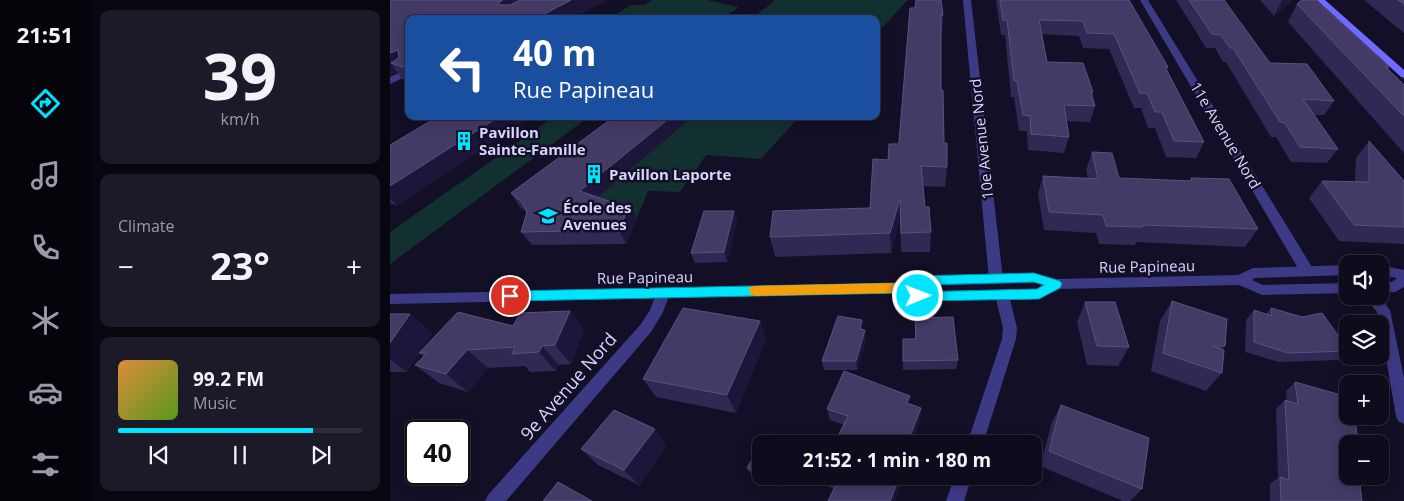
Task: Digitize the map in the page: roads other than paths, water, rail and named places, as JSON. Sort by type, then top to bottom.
[{"type":"main road","points":[[1322,0],[1404,75]]},
{"type":"street","name":"10e Avenue Nord","points":[[967,0],[996,279]]},
{"type":"street","name":"11e Avenue Nord","points":[[1144,0],[1307,271]]},
{"type":"street","points":[[390,81],[405,73]]},
{"type":"street","name":"Rue Papineau","points":[[1240,280],[1253,272],[1339,270]]},
{"type":"street","points":[[1389,272],[1404,275]]},
{"type":"street","name":"Rue Papineau","points":[[390,299],[900,288],[918,281],[1034,278],[1056,284],[1240,280],[1262,290],[1339,288]]},
{"type":"street","points":[[1389,287],[1395,287],[1404,280]]},
{"type":"street","name":"Rue Papineau","points":[[900,288],[918,296],[1002,295],[1039,294],[1056,284]]},
{"type":"street","name":"9e Avenue Nord","points":[[494,501],[646,328],[656,312],[663,293]]},
{"type":"street","points":[[978,435],[1009,339],[1010,328],[1002,295]]},
{"type":"street","points":[[1379,305],[1383,310],[1404,416]]},
{"type":"street","points":[[955,501],[961,485]]},
{"type":"place","name":"Pavillon Sainte-Famille","points":[[464,141]]},
{"type":"place","name":"Pavillon Laporte","points":[[594,174]]},
{"type":"place","name":"École des Avenues","points":[[548,216]]}]
